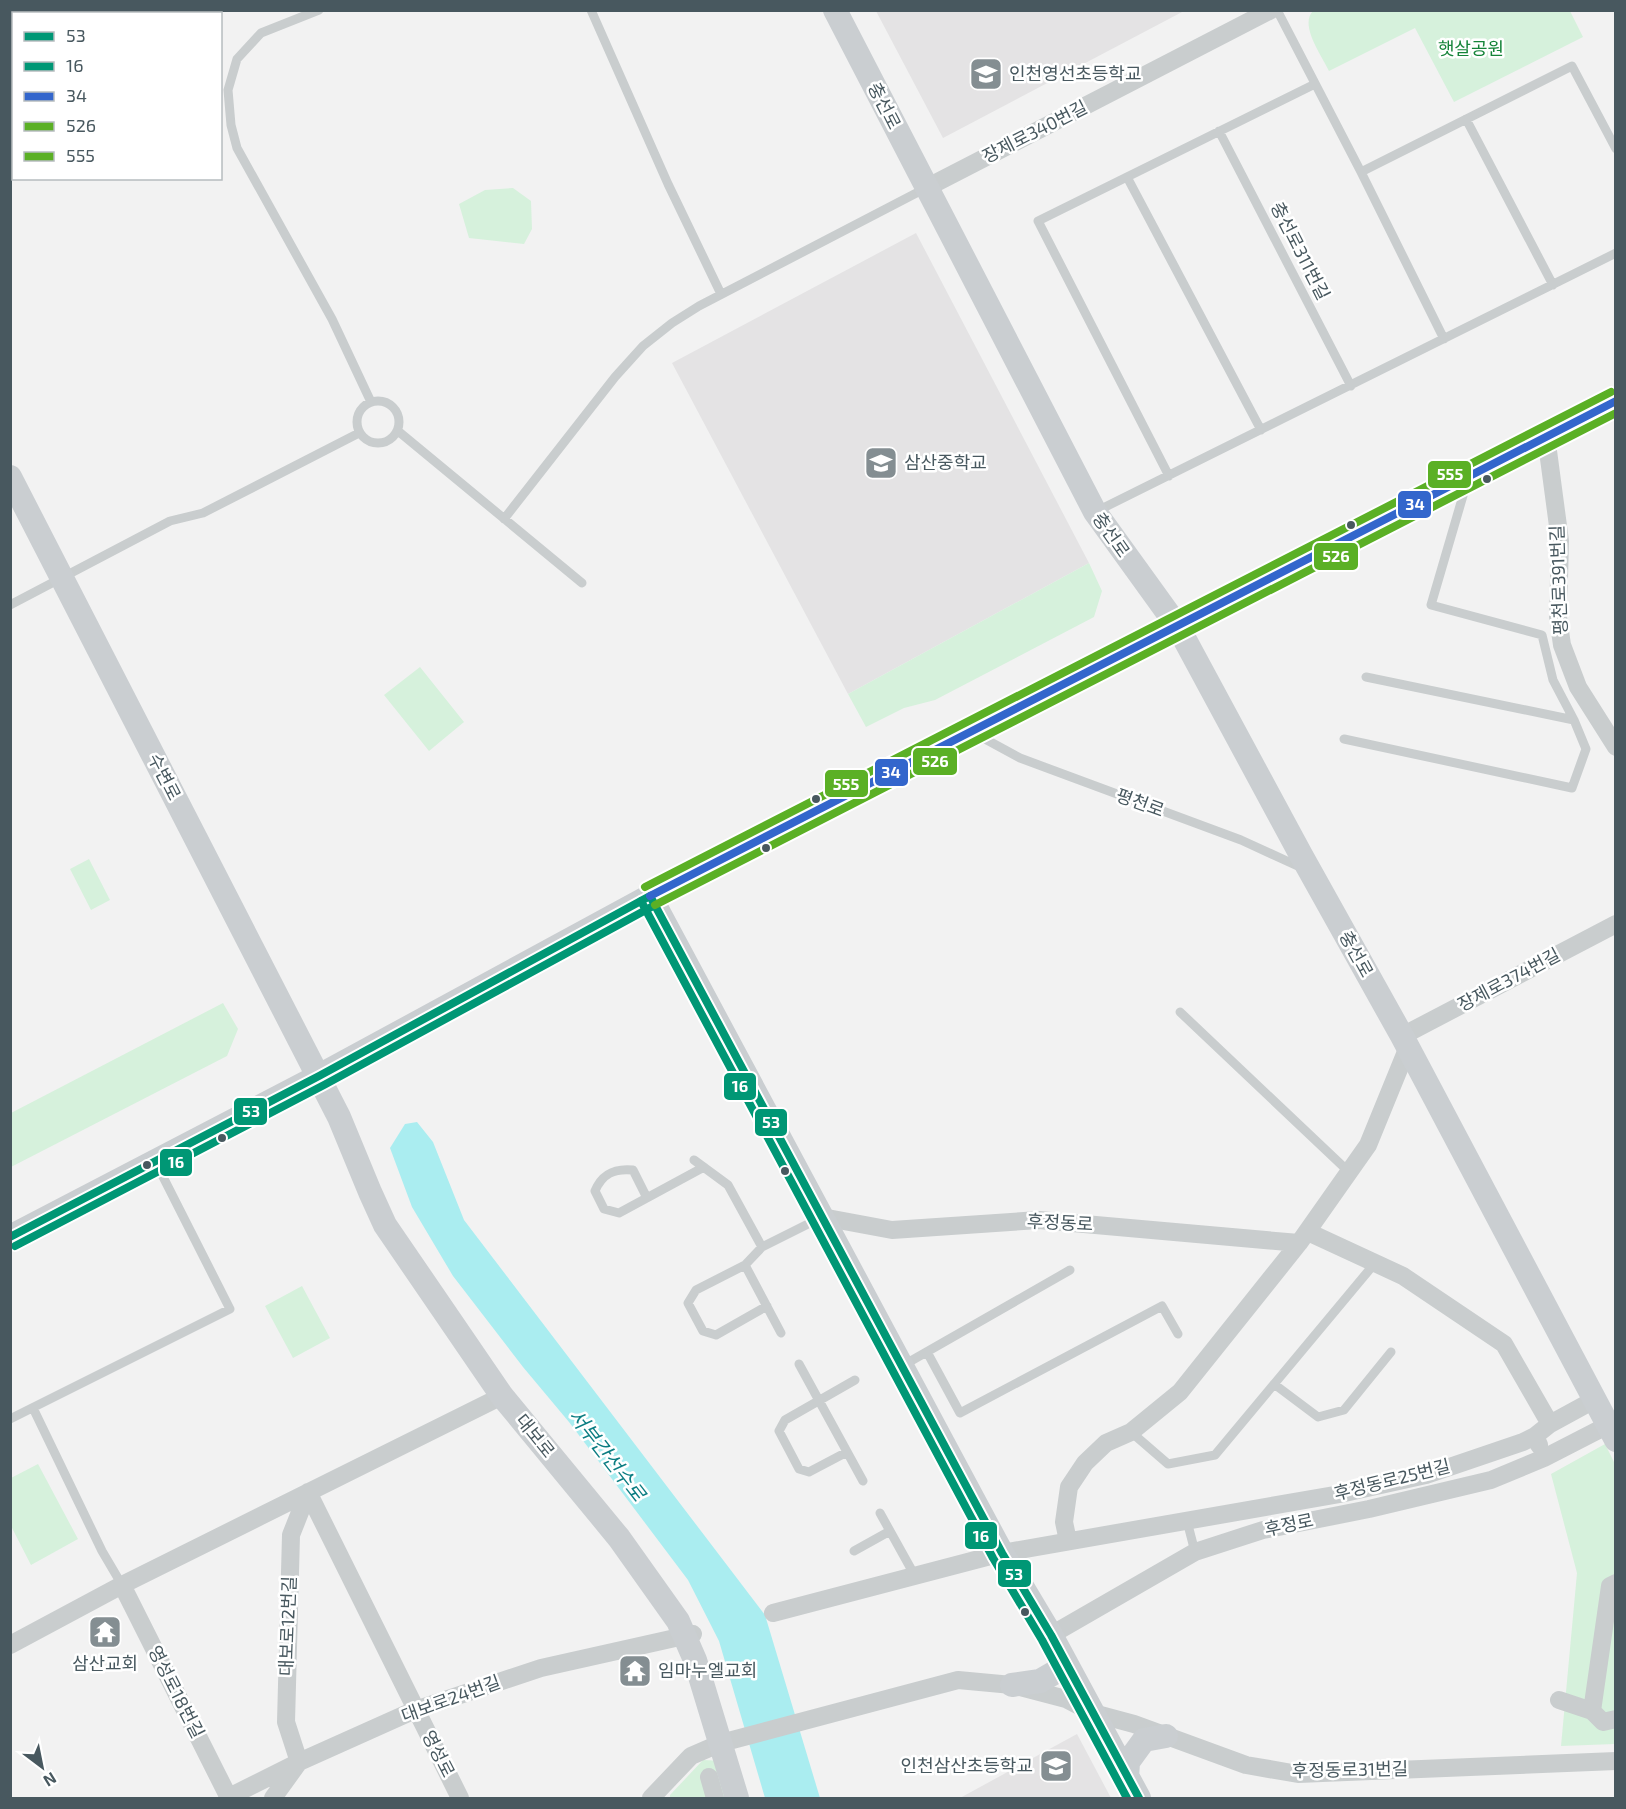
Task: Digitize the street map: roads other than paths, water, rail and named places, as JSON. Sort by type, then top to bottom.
[{"type":"main road","name":"충선로","points":[[835,10],[1095,512],[1178,627],[1405,1042],[1594,1400],[1613,1428]]},
{"type":"main road","points":[[10,1237],[319,1076],[650,896],[1178,627],[1546,436],[1611,408]]},
{"type":"main road","name":"수변로","points":[[10,477],[319,1076]]},
{"type":"main road","points":[[650,896],[1002,1553],[1056,1643],[1133,1788]]},
{"type":"main road","name":"대보로","points":[[319,1076],[385,1225],[502,1396],[619,1538],[689,1635],[737,1798]]},
{"type":"main road","points":[[1012,1685],[1040,1681],[1059,1670],[1056,1643]]},
{"type":"main road","points":[[1133,1788],[1128,1761],[1144,1740],[1166,1736]]},
{"type":"street","name":"장제로340번길","points":[[926,188],[1271,10]]},
{"type":"street","name":"평천로391번길","points":[[1546,436],[1560,541],[1558,616],[1562,645],[1578,687],[1616,747]]},
{"type":"street","name":"장제로374번길","points":[[1405,1042],[1616,924]]},
{"type":"street","points":[[1068,1541],[1064,1522],[1069,1487],[1085,1463],[1106,1443],[1131,1432],[1180,1392],[1304,1237],[1368,1145],[1405,1042]]},
{"type":"street","name":"후정동로","points":[[822,1217],[892,1230],[1039,1220],[1304,1237]]},
{"type":"street","points":[[1304,1237],[1375,1263],[1403,1276],[1504,1344],[1550,1424]]},
{"type":"street","points":[[10,1645],[122,1585],[502,1396]]},
{"type":"street","points":[[1544,1458],[1535,1436],[1550,1424],[1594,1400]]},
{"type":"street","name":"후정로","points":[[1056,1643],[1195,1552],[1263,1530],[1369,1509],[1491,1480],[1613,1428]]},
{"type":"street","name":"후정동로25번길","points":[[1002,1553],[1340,1494],[1426,1475],[1535,1436]]},
{"type":"street","points":[[308,1492],[415,1710]]},
{"type":"street","name":"대보로12번길","points":[[299,1762],[286,1722],[291,1535],[308,1492]]},
{"type":"street","points":[[773,1613],[1002,1553]]},
{"type":"street","points":[[1592,1712],[1611,1610],[1610,1586],[1616,1583]]},
{"type":"street","name":"영성로18번길","points":[[122,1585],[228,1798]]},
{"type":"street","name":"대보로24번길","points":[[228,1798],[299,1762],[415,1710],[541,1668],[689,1635]]},
{"type":"street","name":"후정동로31번길","points":[[721,1743],[958,1680],[1012,1685],[1066,1699],[1093,1713],[1246,1765],[1298,1774],[1616,1761]]},
{"type":"street","points":[[1559,1700],[1592,1712],[1603,1722],[1616,1719]]},
{"type":"street","name":"영성로","points":[[415,1710],[460,1798]]},
{"type":"street","points":[[651,1798],[691,1756],[721,1743]]},
{"type":"street","points":[[273,1798],[299,1762]]},
{"type":"street","points":[[709,1777],[715,1798]]},
{"type":"lane","points":[[319,10],[261,33],[237,59],[228,90],[231,125],[237,148],[332,319],[371,402]]},
{"type":"lane","points":[[591,10],[668,184],[721,294]]},
{"type":"lane","points":[[1277,10],[1444,339]]},
{"type":"lane","points":[[1361,172],[1572,66],[1616,149]]},
{"type":"lane","points":[[1169,476],[1038,221],[1315,84]]},
{"type":"lane","points":[[1466,119],[1553,285]]},
{"type":"lane","name":"충선로311번길","points":[[1219,131],[1351,386]]},
{"type":"lane","points":[[1127,177],[1261,430]]},
{"type":"lane","points":[[504,519],[615,377],[643,346],[672,322],[721,294],[926,188]]},
{"type":"lane","points":[[1095,512],[1616,253]]},
{"type":"lane","points":[[382,401],[395,409],[399,419],[398,431],[394,437],[381,444],[369,442],[359,434],[356,422],[358,414],[371,402],[382,401]]},
{"type":"lane","points":[[398,431],[582,582]]},
{"type":"lane","points":[[10,605],[170,521],[204,513],[359,434]]},
{"type":"lane","points":[[1344,739],[1572,788],[1586,748],[1553,680],[1542,635],[1431,605],[1469,476]]},
{"type":"lane","points":[[1366,677],[1574,720]]},
{"type":"lane","name":"평천로","points":[[972,732],[1020,758],[1241,840],[1310,871]]},
{"type":"lane","points":[[1180,1012],[1349,1172]]},
{"type":"lane","points":[[694,1160],[729,1185],[762,1247]]},
{"type":"lane","points":[[10,1419],[230,1309],[155,1161]]},
{"type":"lane","points":[[647,1198],[633,1170],[619,1169],[600,1179],[595,1191],[604,1209],[619,1213],[647,1198],[704,1167]]},
{"type":"lane","points":[[767,1306],[716,1335],[703,1331],[688,1303],[696,1290],[745,1265],[762,1247],[822,1217]]},
{"type":"lane","points":[[1131,1432],[1168,1464],[1215,1455],[1375,1263]]},
{"type":"lane","points":[[745,1265],[781,1333]]},
{"type":"lane","points":[[902,1366],[1070,1270]]},
{"type":"lane","points":[[927,1352],[960,1413],[1162,1306],[1178,1334]]},
{"type":"lane","points":[[1274,1384],[1318,1417],[1344,1410],[1391,1352]]},
{"type":"lane","points":[[799,1364],[863,1481]]},
{"type":"lane","points":[[847,1452],[809,1472],[799,1469],[779,1431],[785,1420],[855,1380]]},
{"type":"lane","points":[[33,1408],[102,1551],[122,1585]]},
{"type":"lane","points":[[880,1513],[915,1576]]},
{"type":"lane","points":[[1187,1521],[1195,1552]]},
{"type":"lane","points":[[854,1551],[890,1531]]},
{"type":"water","name":"서부간선수로","points":[[417,1122],[433,1142],[464,1220],[765,1615],[820,1798],[765,1798],[719,1641],[688,1580],[569,1422],[523,1367],[453,1276],[412,1207],[390,1148],[405,1124]]},
{"type":"place","name":"인천영선초등학교","points":[[986,74]]},
{"type":"place","name":"삼산중학교","points":[[881,463]]},
{"type":"place","name":"삼산교회","points":[[105,1632]]},
{"type":"place","name":"임마누엘교회","points":[[635,1671]]},
{"type":"place","name":"인천삼산초등학교","points":[[1056,1766]]},
{"type":"park label","name":"햇살공원","points":[[1471,49]]}]
